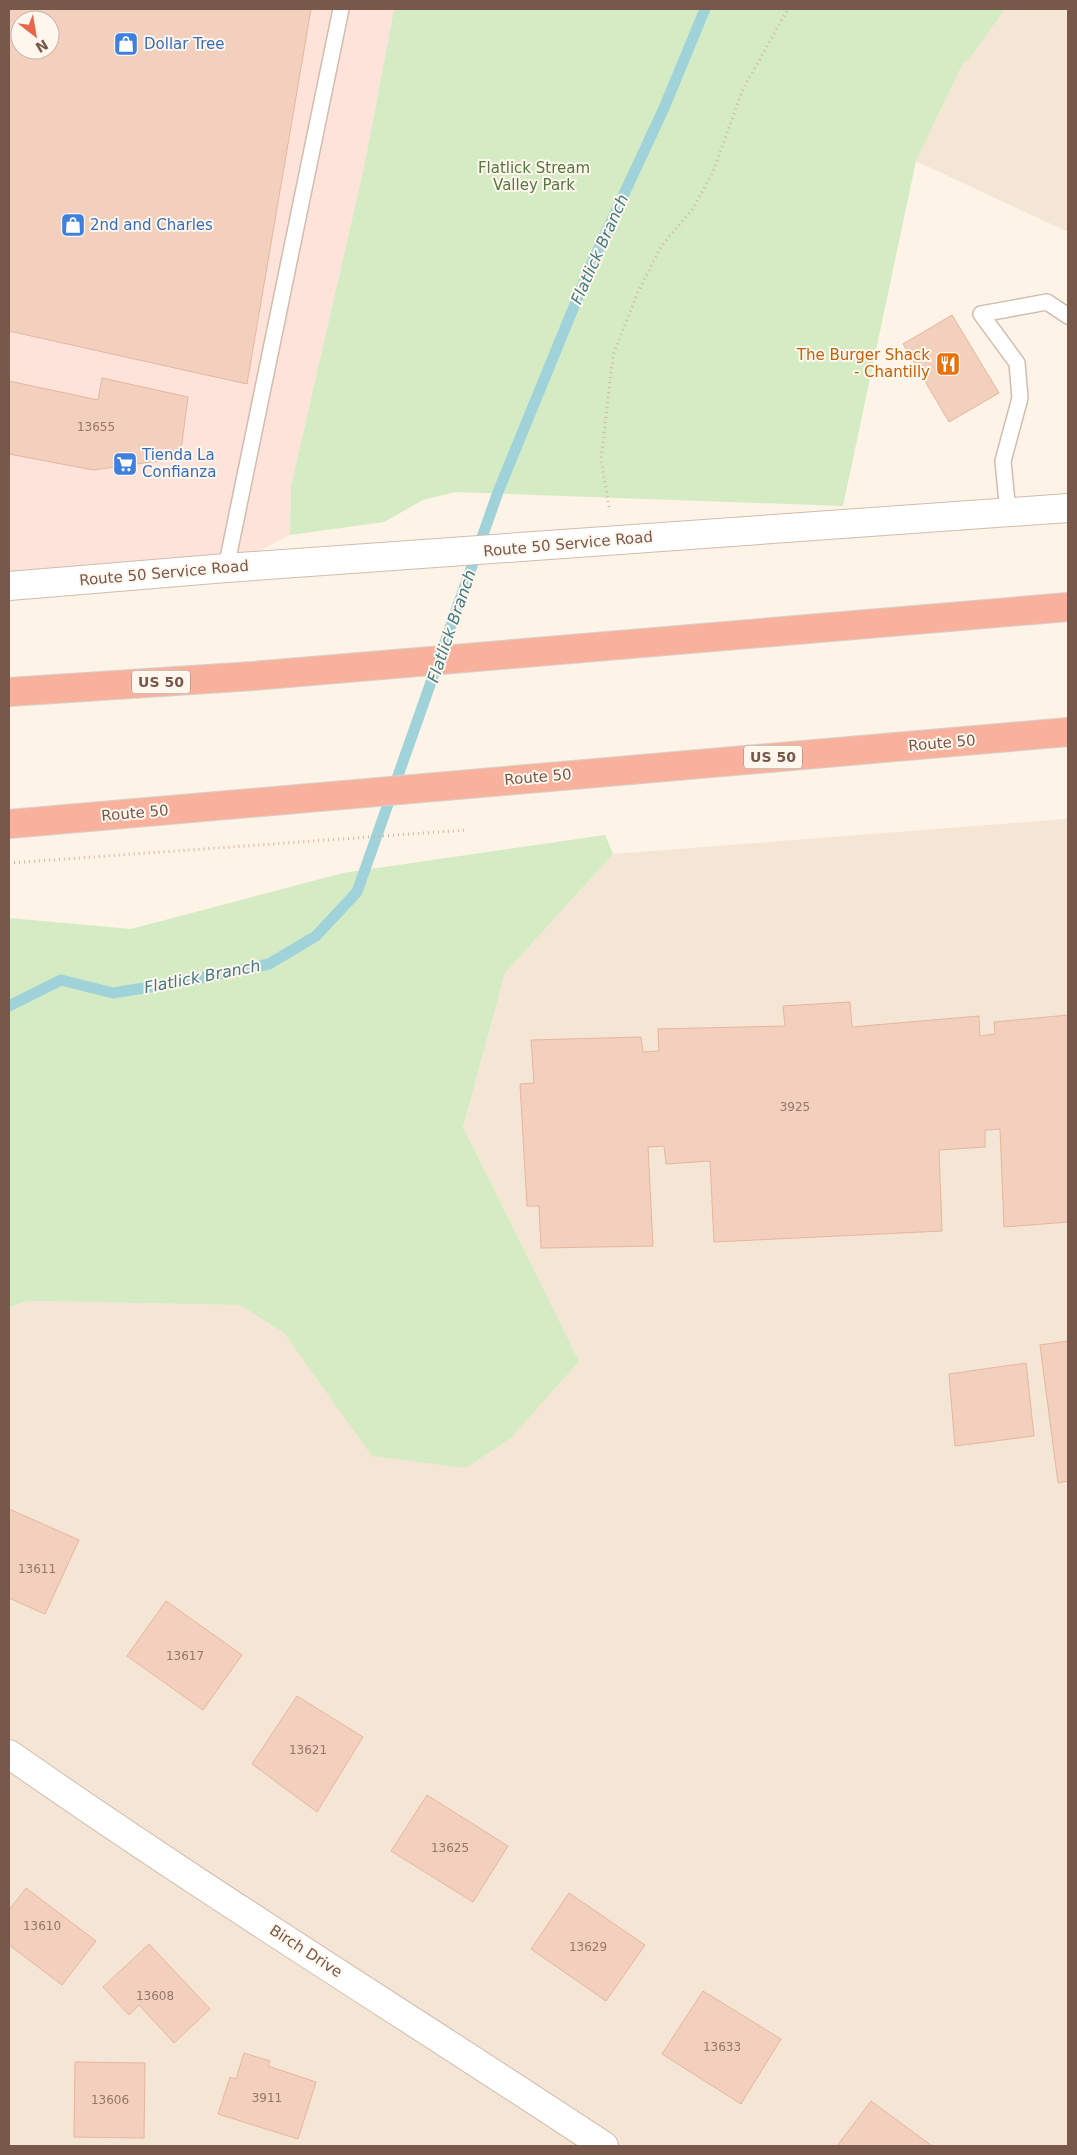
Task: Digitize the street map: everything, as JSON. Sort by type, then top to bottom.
[{"type":"highway","name":"US 50","points":[[9,692],[314,671],[1068,607]]},
{"type":"highway","name":"Route 50","points":[[9,824],[1068,732]]},
{"type":"street","name":"Route 50 Service Road","points":[[9,586],[226,568],[558,546],[1068,508]]},
{"type":"street","name":"Birch Drive","points":[[9,1754],[104,1821],[472,2058],[604,2146]]},
{"type":"lane","points":[[226,568],[341,9]]},
{"type":"lane","points":[[1008,513],[1003,462],[1020,398],[1017,364],[981,314],[1047,302],[1068,316]]},
{"type":"path","points":[[611,516],[601,459],[613,355],[638,292],[662,245],[692,210],[712,174],[743,89],[788,9]]},
{"type":"path","points":[[9,863],[466,830]]},
{"type":"shaded area","points":[[9,9],[394,9],[364,167],[291,486],[290,535],[226,568],[9,586]]},
{"type":"shaded area","points":[[989,9],[1068,9],[1068,232],[916,161]]},
{"type":"shaded area","points":[[1068,819],[1068,2146],[9,2146],[9,1307],[28,1301],[240,1305],[284,1333],[372,1455],[579,1361],[463,1127],[505,973],[613,854]]},
{"type":"green space","name":"Flatlick Stream Valley Park","points":[[394,9],[1005,9],[968,60],[964,61],[916,161],[843,506],[455,492],[423,500],[384,522],[290,535],[291,486],[364,167]]},
{"type":"green space","points":[[605,835],[613,854],[505,973],[463,1127],[579,1361],[511,1438],[466,1468],[372,1456],[284,1333],[240,1305],[28,1301],[9,1307],[9,918],[131,929],[343,873]]},
{"type":"building","points":[[9,9],[311,9],[247,384],[9,331]]},
{"type":"building","name":"The Burger Shack - Chantilly","points":[[952,315],[999,393],[949,422],[903,344]]},
{"type":"building","points":[[102,378],[188,397],[180,458],[93,470],[9,454],[9,381],[98,400]]},
{"type":"building","points":[[850,1002],[852,1027],[979,1016],[980,1036],[995,1034],[994,1022],[1068,1015],[1068,1222],[1004,1227],[1000,1129],[985,1130],[985,1147],[939,1150],[942,1231],[714,1242],[710,1161],[666,1164],[664,1146],[648,1147],[653,1246],[541,1248],[539,1206],[527,1206],[520,1084],[534,1083],[531,1040],[641,1037],[643,1052],[659,1051],[658,1029],[785,1026],[783,1006]]},
{"type":"building","points":[[1068,1341],[1068,1481],[1058,1483],[1040,1345]]},
{"type":"building","points":[[1026,1363],[1034,1436],[955,1446],[949,1374]]},
{"type":"building","points":[[9,1509],[79,1540],[45,1614],[9,1598]]},
{"type":"building","points":[[166,1601],[242,1655],[203,1710],[127,1656]]},
{"type":"building","points":[[297,1696],[363,1737],[317,1812],[252,1764]]},
{"type":"building","points":[[427,1795],[508,1846],[473,1902],[391,1851]]},
{"type":"building","points":[[26,1888],[96,1941],[62,1985],[9,1945],[9,1910]]},
{"type":"building","points":[[569,1893],[645,1945],[606,2001],[531,1949]]},
{"type":"building","points":[[149,1944],[210,2009],[174,2043],[139,2005],[129,2015],[103,1987]]},
{"type":"building","points":[[703,1991],[781,2039],[741,2104],[662,2054]]},
{"type":"building","points":[[244,2053],[270,2061],[268,2066],[316,2082],[298,2139],[218,2114],[230,2077],[236,2079]]},
{"type":"building","points":[[75,2062],[145,2063],[144,2138],[74,2137]]},
{"type":"building","points":[[871,2101],[932,2146],[837,2146]]},
{"type":"waterway","name":"Flatlick Branch","points":[[9,1006],[61,980],[113,993],[192,980],[269,964],[316,936],[357,892],[498,492],[591,265],[664,108],[705,9]]},
{"type":"place","name":"Dollar Tree","points":[[126,44]]},
{"type":"place","name":"2nd and Charles","points":[[73,225]]},
{"type":"place","name":"The Burger Shack - Chantilly","points":[[948,364]]},
{"type":"place","name":"Tienda La Confianza","points":[[125,464]]}]
